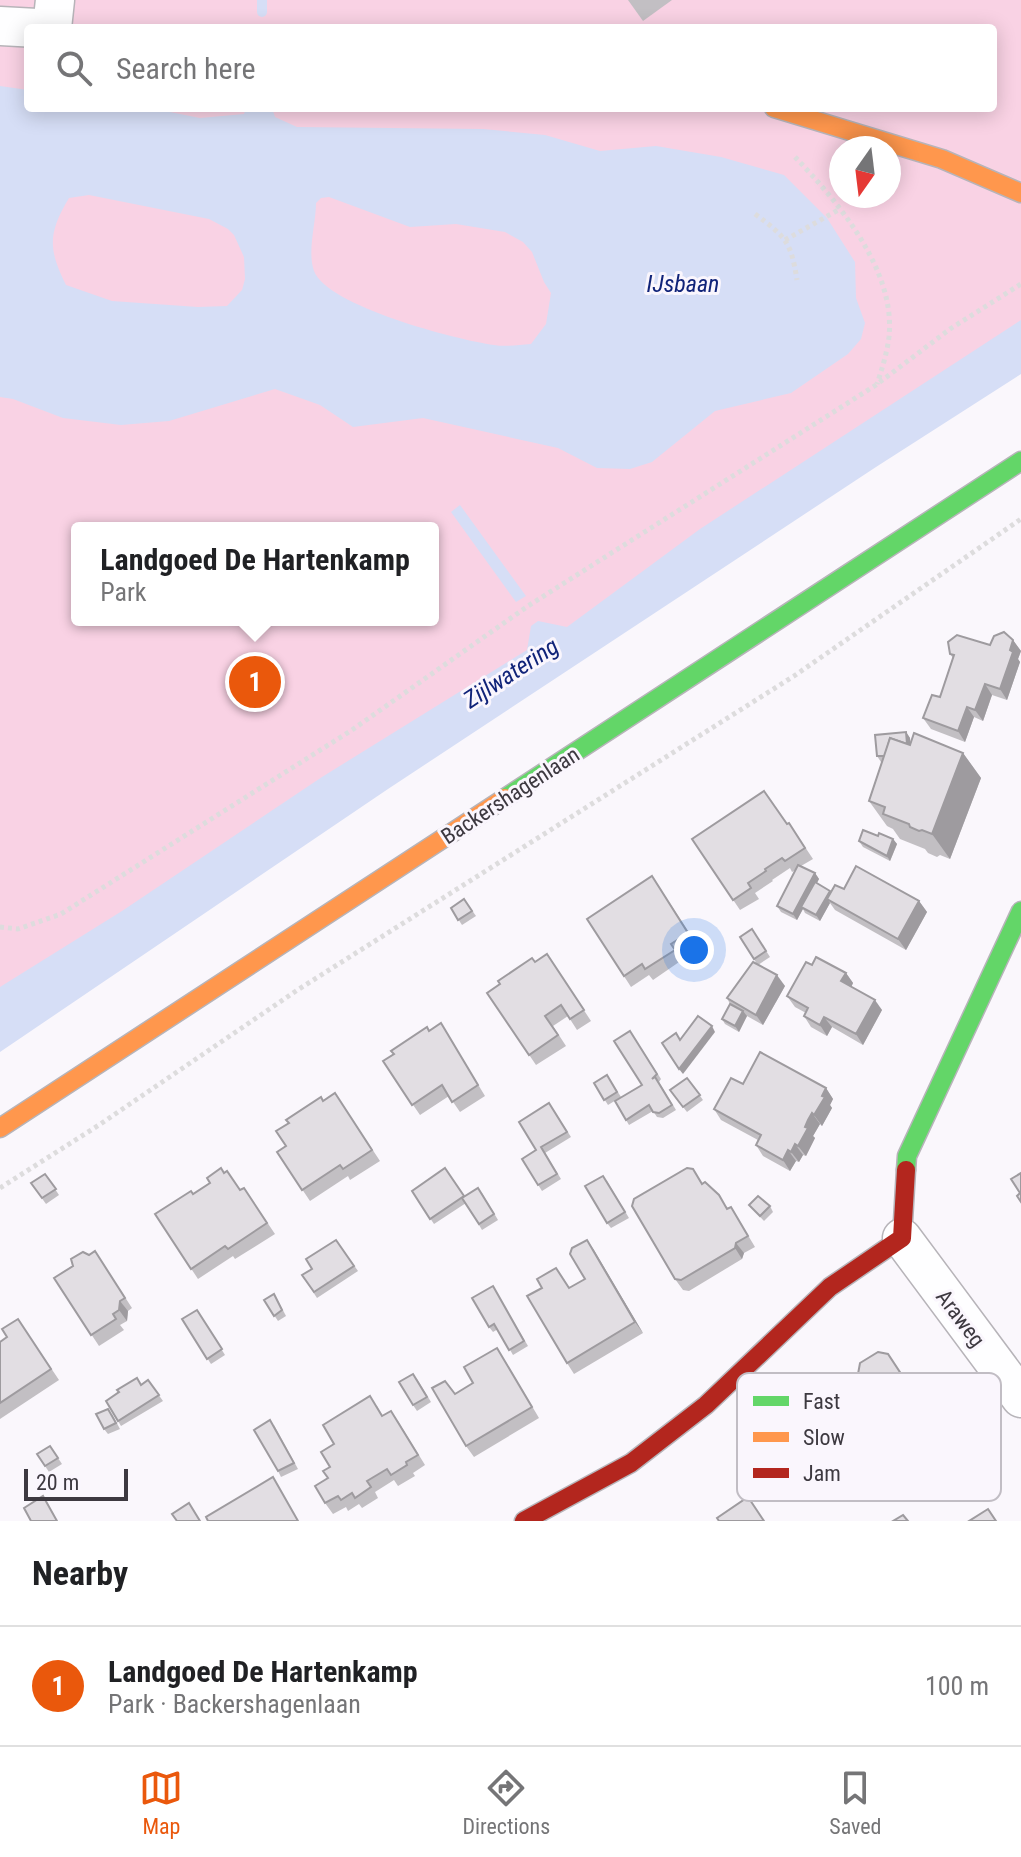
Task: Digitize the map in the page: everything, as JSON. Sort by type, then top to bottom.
[{"type":"street","points":[[52,24],[55,0]]},
{"type":"street","points":[[0,26],[24,27]]},
{"type":"street","points":[[787,112],[942,159],[1021,193]]},
{"type":"street","name":"Backershagenlaan","points":[[0,1128],[1021,461]]},
{"type":"street","points":[[740,1373],[830,1287],[902,1238],[907,1156],[1021,911]]},
{"type":"street","name":"Araweg","points":[[902,1238],[1021,1398]]},
{"type":"street","points":[[524,1521],[631,1463],[706,1405],[737,1376]]},
{"type":"path","points":[[785,149],[814,177],[860,237],[887,298],[889,335],[876,385]]},
{"type":"path","points":[[785,240],[840,209]]},
{"type":"path","points":[[755,214],[792,250],[797,280]]},
{"type":"path","points":[[0,927],[18,929],[61,914],[352,730],[528,606],[876,385],[950,329],[1021,284]]},
{"type":"path","points":[[0,1188],[99,1125],[299,989],[794,676],[1021,519]]},
{"type":"shaded area","points":[[0,0],[1021,0],[1021,340],[0,1025]]},
{"type":"water","name":"IJsbaan","points":[[0,86],[24,89],[24,112],[170,112],[200,118],[273,112],[275,117],[297,127],[483,129],[545,135],[600,151],[656,146],[721,157],[784,175],[827,218],[855,262],[856,298],[865,323],[861,339],[848,354],[791,393],[715,411],[652,462],[630,469],[597,468],[558,448],[423,418],[353,427],[320,405],[275,389],[169,421],[121,425],[63,418],[0,397]],"holes":[[[89,195],[209,219],[234,235],[244,257],[242,290],[227,306],[112,301],[66,285],[56,261],[54,231],[69,198]],[[329,197],[410,227],[456,224],[505,232],[523,242],[532,252],[551,293],[546,324],[531,344],[498,346],[424,329],[342,297],[324,284],[314,271],[312,246],[316,203],[321,198]]]},
{"type":"water","name":"Zijlwatering","points":[[1021,320],[1021,374],[388,789],[0,1052],[0,987],[122,911],[322,777],[527,650],[531,626],[538,621],[567,627],[700,529]]},
{"type":"water","points":[[460,505],[526,596],[516,602],[451,512]]},
{"type":"building","points":[[1004,632],[1013,640],[1010,650],[1013,652],[1000,689],[985,684],[975,710],[967,707],[958,731],[923,718],[932,695],[940,697],[954,655],[950,654],[948,642],[957,635],[990,645],[994,636]]},
{"type":"building","points":[[906,732],[907,744],[890,738],[885,756],[877,756],[875,735]]},
{"type":"building","points":[[914,733],[963,753],[932,834],[883,814],[885,807],[869,801],[890,738],[910,745]]},
{"type":"building","points":[[764,791],[805,848],[765,869],[748,883],[751,888],[733,900],[692,839]]},
{"type":"building","points":[[863,830],[893,839],[887,856],[859,841]]},
{"type":"building","points":[[798,865],[815,873],[793,914],[777,906]]},
{"type":"building","points":[[856,866],[919,901],[898,939],[827,899],[835,885],[844,889]]},
{"type":"building","points":[[652,876],[688,933],[671,944],[675,950],[645,969],[642,964],[624,976],[587,919]]},
{"type":"building","points":[[815,882],[830,891],[816,915],[801,907]]},
{"type":"building","points":[[464,899],[472,911],[458,920],[451,908]]},
{"type":"building","points":[[752,929],[766,951],[754,959],[740,937]]},
{"type":"building","points":[[547,954],[584,1010],[570,1019],[561,1005],[545,1016],[558,1035],[529,1055],[487,993],[500,984],[498,981],[532,958],[535,962]]},
{"type":"building","points":[[816,957],[846,973],[841,981],[875,1000],[856,1034],[824,1017],[820,1025],[804,1016],[808,1008],[787,996],[806,962],[812,965]]},
{"type":"building","points":[[753,962],[777,975],[756,1015],[727,998]]},
{"type":"building","points":[[730,1004],[743,1011],[735,1026],[722,1019]]},
{"type":"building","points":[[698,1016],[712,1026],[679,1069],[662,1043],[676,1033],[680,1040]]},
{"type":"building","points":[[441,1023],[478,1085],[452,1102],[442,1085],[412,1105],[383,1061],[394,1054],[391,1051],[427,1027],[429,1031]]},
{"type":"building","points":[[630,1031],[657,1074],[652,1079],[655,1077],[672,1105],[659,1113],[653,1112],[649,1105],[626,1120],[615,1101],[642,1085],[614,1041]]},
{"type":"building","points":[[760,1052],[826,1088],[822,1096],[825,1097],[808,1120],[805,1127],[808,1128],[798,1146],[795,1144],[791,1152],[788,1150],[783,1160],[756,1145],[761,1135],[714,1109],[731,1078],[743,1084]]},
{"type":"building","points":[[607,1075],[617,1092],[604,1100],[594,1083]]},
{"type":"building","points":[[687,1078],[700,1095],[683,1107],[670,1090]]},
{"type":"building","points":[[335,1093],[372,1150],[343,1169],[340,1165],[302,1190],[277,1152],[286,1146],[276,1131],[289,1123],[286,1120],[321,1097],[323,1101]]},
{"type":"building","points":[[549,1103],[567,1132],[541,1147],[557,1174],[538,1185],[522,1159],[536,1150],[519,1122]]},
{"type":"building","points":[[221,1168],[224,1173],[227,1171],[240,1190],[244,1188],[267,1223],[191,1269],[155,1214],[210,1183],[207,1178]]},
{"type":"building","points":[[445,1168],[464,1196],[430,1219],[412,1191]]},
{"type":"building","points":[[687,1168],[693,1169],[702,1184],[705,1182],[719,1195],[727,1209],[731,1207],[748,1236],[736,1243],[735,1248],[681,1280],[675,1279],[632,1206],[634,1199]]},
{"type":"building","points":[[1021,1173],[1021,1202],[1017,1196],[1020,1193],[1011,1179]]},
{"type":"building","points":[[45,1174],[56,1189],[42,1198],[31,1183]]},
{"type":"building","points":[[603,1176],[625,1212],[607,1223],[585,1186]]},
{"type":"building","points":[[478,1188],[494,1214],[479,1224],[462,1198]]},
{"type":"building","points":[[758,1196],[770,1206],[760,1216],[749,1205]]},
{"type":"building","points":[[336,1240],[354,1266],[314,1292],[302,1275],[312,1269],[306,1259]]},
{"type":"building","points":[[587,1240],[635,1322],[567,1363],[527,1296],[542,1288],[537,1279],[556,1268],[569,1288],[585,1279],[570,1254],[572,1248]]},
{"type":"building","points":[[95,1251],[125,1298],[113,1314],[116,1319],[91,1335],[54,1278],[73,1266],[71,1259],[83,1252],[89,1255]]},
{"type":"building","points":[[493,1286],[524,1341],[509,1350],[494,1324],[489,1327],[472,1298]]},
{"type":"building","points":[[274,1294],[282,1310],[274,1316],[264,1300]]},
{"type":"building","points":[[197,1310],[222,1349],[207,1359],[182,1319]]},
{"type":"building","points":[[18,1319],[51,1369],[0,1403],[0,1342],[7,1337],[2,1329]]},
{"type":"building","points":[[497,1348],[532,1407],[466,1446],[432,1388],[445,1381],[455,1394],[473,1383],[464,1367]]},
{"type":"building","points":[[878,1352],[888,1354],[900,1373],[858,1373],[860,1363]]},
{"type":"building","points":[[413,1374],[427,1397],[413,1405],[399,1382]]},
{"type":"building","points":[[137,1378],[141,1385],[148,1380],[159,1395],[118,1421],[106,1401]]},
{"type":"building","points":[[370,1396],[382,1416],[391,1411],[418,1455],[391,1475],[387,1469],[367,1481],[371,1487],[355,1498],[352,1493],[341,1500],[338,1496],[325,1503],[315,1486],[328,1478],[323,1471],[330,1467],[321,1452],[334,1444],[323,1425]]},
{"type":"building","points":[[108,1409],[116,1423],[104,1429],[96,1414]]},
{"type":"building","points":[[270,1420],[294,1463],[278,1471],[254,1430]]},
{"type":"building","points":[[50,1446],[58,1458],[45,1466],[37,1454]]},
{"type":"building","points":[[273,1477],[298,1521],[208,1521],[206,1517]]},
{"type":"building","points":[[43,1496],[57,1521],[31,1521],[24,1508]]},
{"type":"building","points":[[742,1501],[751,1501],[764,1521],[719,1521],[717,1518]]},
{"type":"building","points":[[189,1503],[200,1521],[177,1521],[172,1514]]},
{"type":"building","points":[[988,1509],[996,1521],[969,1521]]},
{"type":"building","points":[[903,1515],[908,1521],[893,1521]]},
{"type":"waterway","points":[[262,0],[262,12]]},
{"type":"traffic: fast","points":[[505,798],[1021,461]]},
{"type":"traffic: fast","points":[[906,1170],[907,1156],[1021,911]]},
{"type":"traffic: slow","points":[[787,112],[942,159],[1021,193]]},
{"type":"traffic: slow","points":[[0,1128],[505,798]]},
{"type":"traffic: jam","points":[[740,1373],[830,1287],[902,1238],[906,1170]]},
{"type":"traffic: jam","points":[[524,1521],[631,1463],[706,1405],[737,1376]]},
{"type":"place","name":"Landgoed De Hartenkamp","points":[[255,682]]}]
